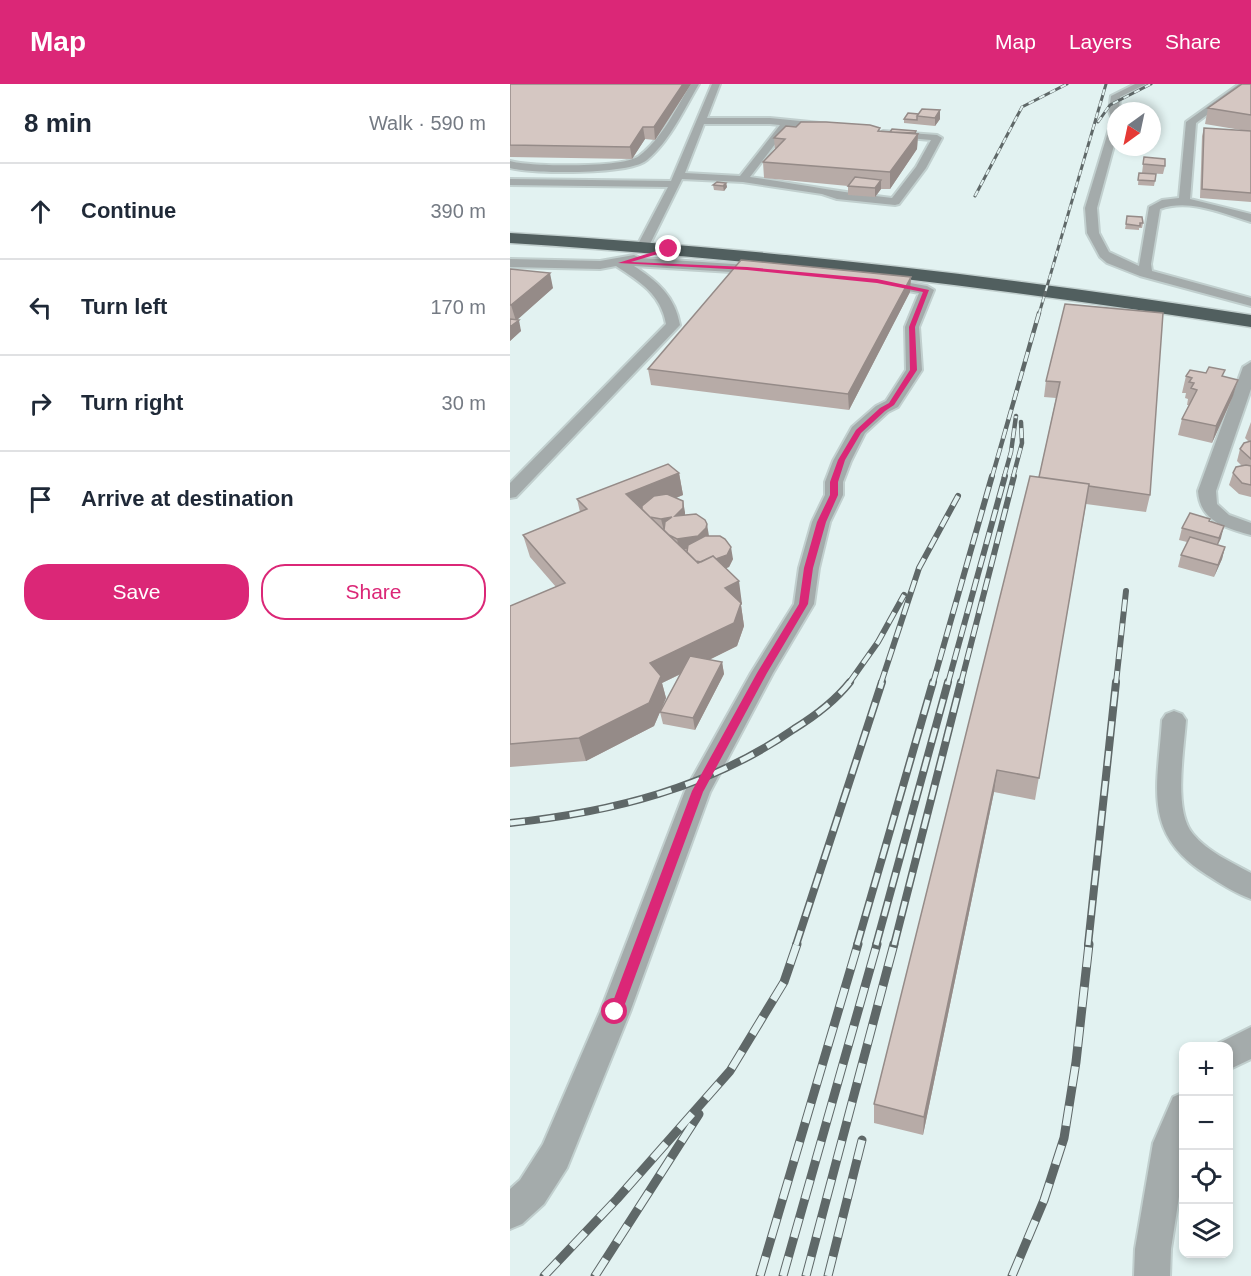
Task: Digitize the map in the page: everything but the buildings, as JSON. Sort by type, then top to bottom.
[{"type":"highway","points":[[510,238],[643,246],[930,275],[1112,299],[1251,321]]},
{"type":"street","points":[[511,166],[619,167],[640,162],[662,136],[695,84]]},
{"type":"street","points":[[643,246],[677,180],[699,121],[716,84]]},
{"type":"street","points":[[1115,102],[1116,96],[1142,84]]},
{"type":"street","points":[[1184,202],[1194,132],[1191,122],[1245,84]]},
{"type":"street","points":[[699,121],[786,123],[844,129]]},
{"type":"street","points":[[743,179],[786,123]]},
{"type":"street","points":[[510,182],[743,179],[824,191],[837,196],[895,202],[921,168],[937,138],[879,132]]},
{"type":"street","points":[[1107,150],[1090,208],[1092,233],[1104,254],[1112,260],[1251,302]]},
{"type":"street","points":[[1145,270],[1155,207],[1162,203],[1184,202],[1251,218]]},
{"type":"street","points":[[620,263],[669,249]]},
{"type":"street","points":[[510,263],[600,265],[620,263],[747,268],[877,281],[927,290],[912,327],[914,370],[892,404],[882,409],[858,431],[842,460],[834,482],[834,495],[822,522],[809,568],[804,604],[762,673],[698,791],[615,1012],[555,1156],[532,1192],[510,1212]]},
{"type":"street","points":[[510,493],[673,325],[672,313],[661,291],[620,263]]},
{"type":"street","points":[[1145,270],[1251,288]]},
{"type":"street","points":[[1251,367],[1208,491],[1208,505],[1222,519],[1251,529]]},
{"type":"street","points":[[1174,720],[1170,810],[1179,836],[1207,861],[1251,887]]},
{"type":"street","points":[[1233,1052],[1251,1042]]},
{"type":"street","points":[[1152,1276],[1153,1249],[1170,1143],[1179,1120]]},
{"type":"railway","points":[[975,196],[1022,107],[1067,84]]},
{"type":"railway","points":[[1039,314],[1106,84]]},
{"type":"railway","points":[[1098,122],[1110,105],[1151,84]]},
{"type":"railway","points":[[992,477],[1039,313]]},
{"type":"railway","points":[[1004,477],[1011,452],[1016,416]]},
{"type":"railway","points":[[1013,477],[1022,443],[1021,422]]},
{"type":"railway","points":[[933,683],[992,476]]},
{"type":"railway","points":[[948,683],[1005,476]]},
{"type":"railway","points":[[961,683],[1014,476]]},
{"type":"railway","points":[[881,683],[919,568],[958,496]]},
{"type":"railway","points":[[1116,683],[1126,591]]},
{"type":"railway","points":[[849,683],[878,642],[904,595]]},
{"type":"railway","points":[[510,823],[622,804],[694,782],[762,750],[817,713],[850,682]]},
{"type":"railway","points":[[796,945],[882,682]]},
{"type":"railway","points":[[857,945],[933,682]]},
{"type":"railway","points":[[876,945],[948,682]]},
{"type":"railway","points":[[894,945],[961,682]]},
{"type":"railway","points":[[1088,945],[1116,682]]},
{"type":"railway","points":[[544,1276],[617,1199],[730,1071],[784,982],[797,944]]},
{"type":"railway","points":[[760,1276],[858,944]]},
{"type":"railway","points":[[783,1276],[877,944]]},
{"type":"railway","points":[[806,1276],[894,944]]},
{"type":"railway","points":[[1012,1276],[1044,1200],[1064,1138],[1076,1062],[1089,944]]},
{"type":"railway","points":[[595,1276],[699,1114]]},
{"type":"railway","points":[[828,1276],[862,1140]]},
{"type":"route","points":[[615,1012],[698,791],[762,673],[804,604],[809,568],[822,522],[834,495],[834,482],[842,460],[858,431],[882,409],[892,404],[914,370],[912,327],[927,290],[877,281],[747,268],[620,263],[669,249]]}]
